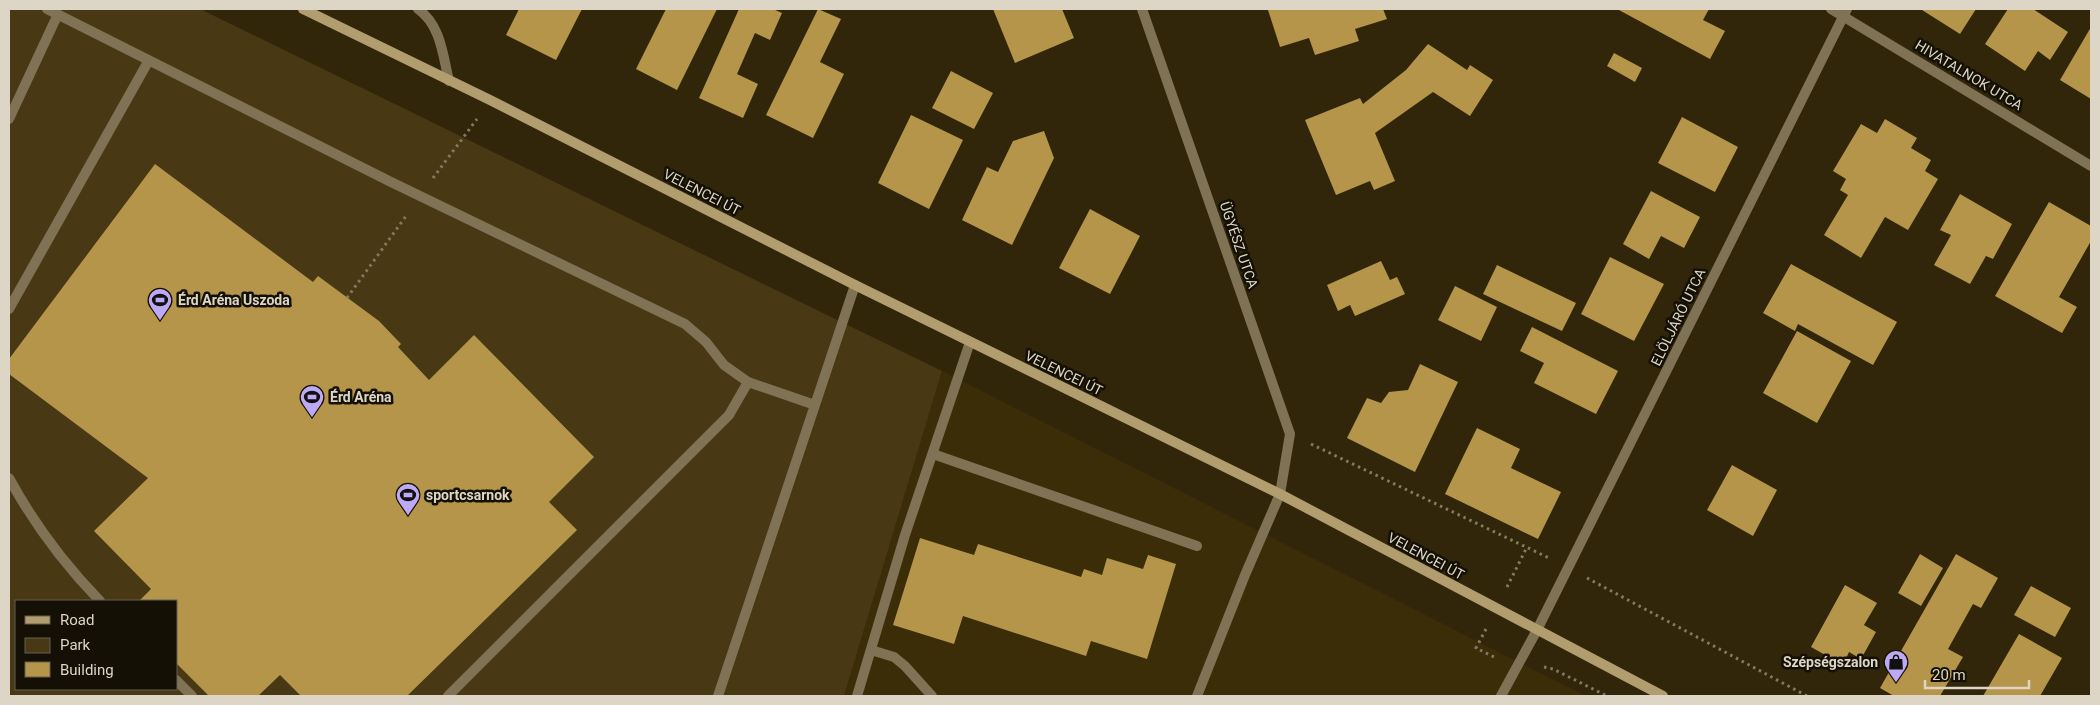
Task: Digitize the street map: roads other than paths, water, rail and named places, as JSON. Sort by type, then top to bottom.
[{"type":"main road","name":"VELENCEI ÚT","points":[[303,9],[490,100],[855,285],[1280,494],[1663,696]]},
{"type":"street","points":[[47,9],[391,182],[685,324],[706,342],[724,364],[748,382],[815,405]]},
{"type":"street","points":[[418,9],[428,16],[437,32],[449,81]]},
{"type":"street","name":"ÜGYÉSZ UTCA","points":[[1142,9],[1290,434],[1280,494],[1245,575],[1197,696]]},
{"type":"street","name":"HIVATALNOK UTCA","points":[[1831,9],[1845,12],[2091,166]]},
{"type":"street","name":"ELÖLJÁRÓ UTCA","points":[[1501,696],[1569,567],[1845,12]]},
{"type":"street","points":[[9,119],[58,14]]},
{"type":"street","points":[[9,309],[148,60]]},
{"type":"street","points":[[718,696],[855,285]]},
{"type":"street","points":[[857,696],[905,535],[970,342]]},
{"type":"street","points":[[448,696],[729,415],[748,382]]},
{"type":"street","points":[[933,454],[1197,546]]},
{"type":"street","points":[[9,478],[22,503],[52,547],[99,600]]},
{"type":"street","points":[[871,650],[894,656],[932,696]]},
{"type":"street","points":[[178,682],[192,696]]},
{"type":"place","name":"Érd Aréna Uszoda","points":[[160,321]]},
{"type":"place","name":"Érd Aréna","points":[[312,418]]},
{"type":"place","name":"sportcsarnok","points":[[408,516]]},
{"type":"place","name":"Szépségszalon","points":[[1896,683]]}]
